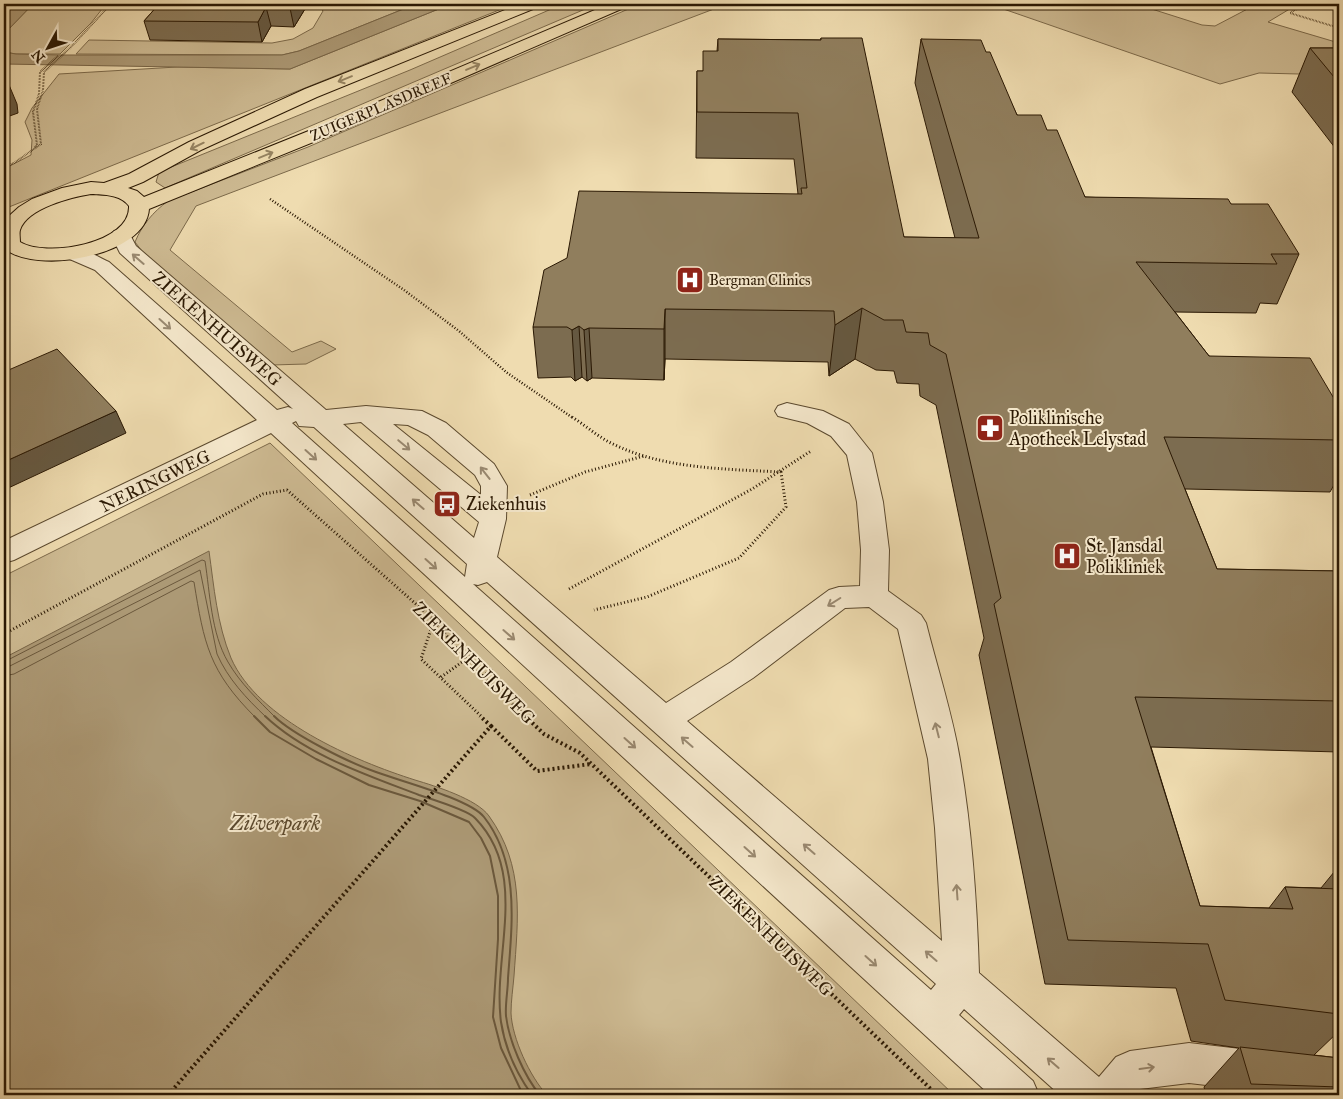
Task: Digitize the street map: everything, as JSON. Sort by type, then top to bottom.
[{"type":"main road","points":[[107,189],[136,178],[195,146],[311,93],[533,4]]},
{"type":"main road","name":"ZUIGERPLASDREEF","points":[[140,206],[332,128],[621,4]]},
{"type":"main road","points":[[107,189],[123,192],[134,198],[140,206],[139,215],[133,225],[121,235],[90,249],[72,253],[48,255],[28,252],[11,244],[5,233],[8,224],[15,215],[40,199],[74,190],[107,189]]},
{"type":"main road","points":[[4,260],[28,252]]},
{"type":"street","name":"ZIEKENHUISWEG","points":[[121,235],[127,250],[1090,1095]]},
{"type":"street","name":"ZIEKENHUISWEG","points":[[72,253],[102,266],[1019,1095]]},
{"type":"street","points":[[787,411],[814,418],[840,430],[860,453],[870,502],[875,550],[874,596]]},
{"type":"street","points":[[274,422],[312,412],[412,417],[437,429],[485,470],[494,486],[493,518],[481,559],[473,602]]},
{"type":"street","points":[[366,414],[493,518]]},
{"type":"street","name":"NERINGWEG","points":[[4,553],[274,422]]},
{"type":"street","points":[[663,721],[742,670],[839,598],[874,596],[911,623],[944,758],[952,828],[960,932],[961,983],[933,1018]]},
{"type":"street","points":[[1110,1095],[1130,1070],[1189,1063],[1295,1076]]},
{"type":"path","points":[[4,166],[14,163],[41,144],[37,109],[43,90],[44,72],[110,4]]},
{"type":"path","points":[[1305,4],[1290,12],[1339,28]]},
{"type":"path","points":[[4,166],[37,145],[33,112],[39,94],[40,72],[69,48]]},
{"type":"path","points":[[270,199],[438,315],[506,372],[612,444],[645,456],[696,467],[781,472]]},
{"type":"path","points":[[547,618],[606,567],[781,472],[840,430]]},
{"type":"path","points":[[527,502],[530,495],[586,472],[645,456]]},
{"type":"path","points":[[547,618],[571,615],[647,597],[739,558],[786,507],[781,472]]},
{"type":"path","points":[[524,489],[530,495]]},
{"type":"path","name":"ZIEKENHUISWEG","points":[[4,634],[263,494],[287,490],[434,620],[466,660],[544,734],[580,753],[937,1095]]},
{"type":"path","points":[[434,620],[421,659],[537,771],[591,764]]},
{"type":"path","points":[[441,677],[466,660],[515,640]]},
{"type":"path","points":[[483,676],[515,640]]},
{"type":"path","points":[[168,1095],[491,726]]},
{"type":"green space","points":[[33,4],[106,4],[91,23],[60,54],[16,54],[4,52],[4,34]]},
{"type":"green space","points":[[336,4],[416,4],[299,51],[282,55],[76,54],[89,40],[272,43],[293,39],[313,28],[323,11],[321,8]]},
{"type":"green space","points":[[451,4],[514,4],[4,209],[4,169],[31,155],[32,140],[25,122],[32,108],[59,74],[177,67],[290,69]]},
{"type":"green space","points":[[563,4],[597,4],[165,188],[156,182],[159,172],[410,70]]},
{"type":"green space","points":[[640,4],[727,4],[196,206],[170,250],[292,352],[321,341],[336,349],[306,364],[272,365],[148,259],[135,242],[148,219],[168,201],[308,147]]},
{"type":"green space","points":[[989,4],[1136,4],[1202,25],[1215,26],[1257,4],[1298,4],[1268,22],[1339,43],[1339,75],[1259,73],[1220,84]]},
{"type":"green space","name":"Zilverpark","points":[[270,443],[954,1095],[4,1095],[4,576]]},
{"type":"water","points":[[7,4],[33,4],[4,34],[4,7]]},
{"type":"water","points":[[416,4],[451,4],[290,69],[4,64],[4,52],[60,55],[282,55],[299,51]]},
{"type":"water","points":[[209,551],[217,605],[226,645],[244,680],[263,701],[285,719],[338,749],[365,762],[455,794],[475,804],[489,816],[501,835],[514,873],[516,893],[517,934],[511,1004],[512,1023],[518,1045],[528,1068],[547,1095],[11,1095],[4,1082],[4,658]]},
{"type":"building","points":[[159,4],[292,4],[290,8],[266,7],[258,22],[144,21]]},
{"type":"building","name":"St. Jansdal Polikliniek","points":[[821,38],[862,38],[904,237],[979,238],[921,39],[981,40],[986,52],[990,52],[1017,115],[1041,115],[1047,130],[1057,130],[1085,197],[1228,199],[1231,204],[1268,204],[1299,254],[1271,254],[1277,264],[1136,262],[1209,356],[1310,358],[1339,407],[1339,440],[1164,437],[1217,569],[1339,571],[1339,701],[1135,697],[1200,906],[1293,909],[1285,887],[1339,889],[1339,970],[1337,970],[1339,977],[1339,1014],[1225,1000],[1208,944],[1068,940],[994,604],[1001,598],[946,354],[930,345],[928,333],[906,332],[903,320],[884,320],[862,308],[835,325],[834,311],[665,309],[664,329],[589,328],[584,330],[579,326],[572,330],[567,327],[533,327],[544,270],[567,258],[579,191],[802,194],[801,188],[807,188],[798,113],[697,112],[697,71],[703,71],[703,51],[718,51],[718,39],[821,40]]},
{"type":"building","points":[[1310,48],[1339,48],[1339,83]]},
{"type":"building","points":[[57,349],[116,411],[4,462],[4,372]]},
{"type":"building","points":[[1240,1047],[1339,1058],[1339,1087],[1251,1084]]},
{"type":"place","name":"Bergman Clinics","points":[[690,280]]},
{"type":"place","name":"Poliklinische Apotheek Lelystad","points":[[990,428]]},
{"type":"place","name":"Ziekenhuis","points":[[447,504]]},
{"type":"place","name":"St. Jansdal Polikliniek","points":[[1067,556]]}]
